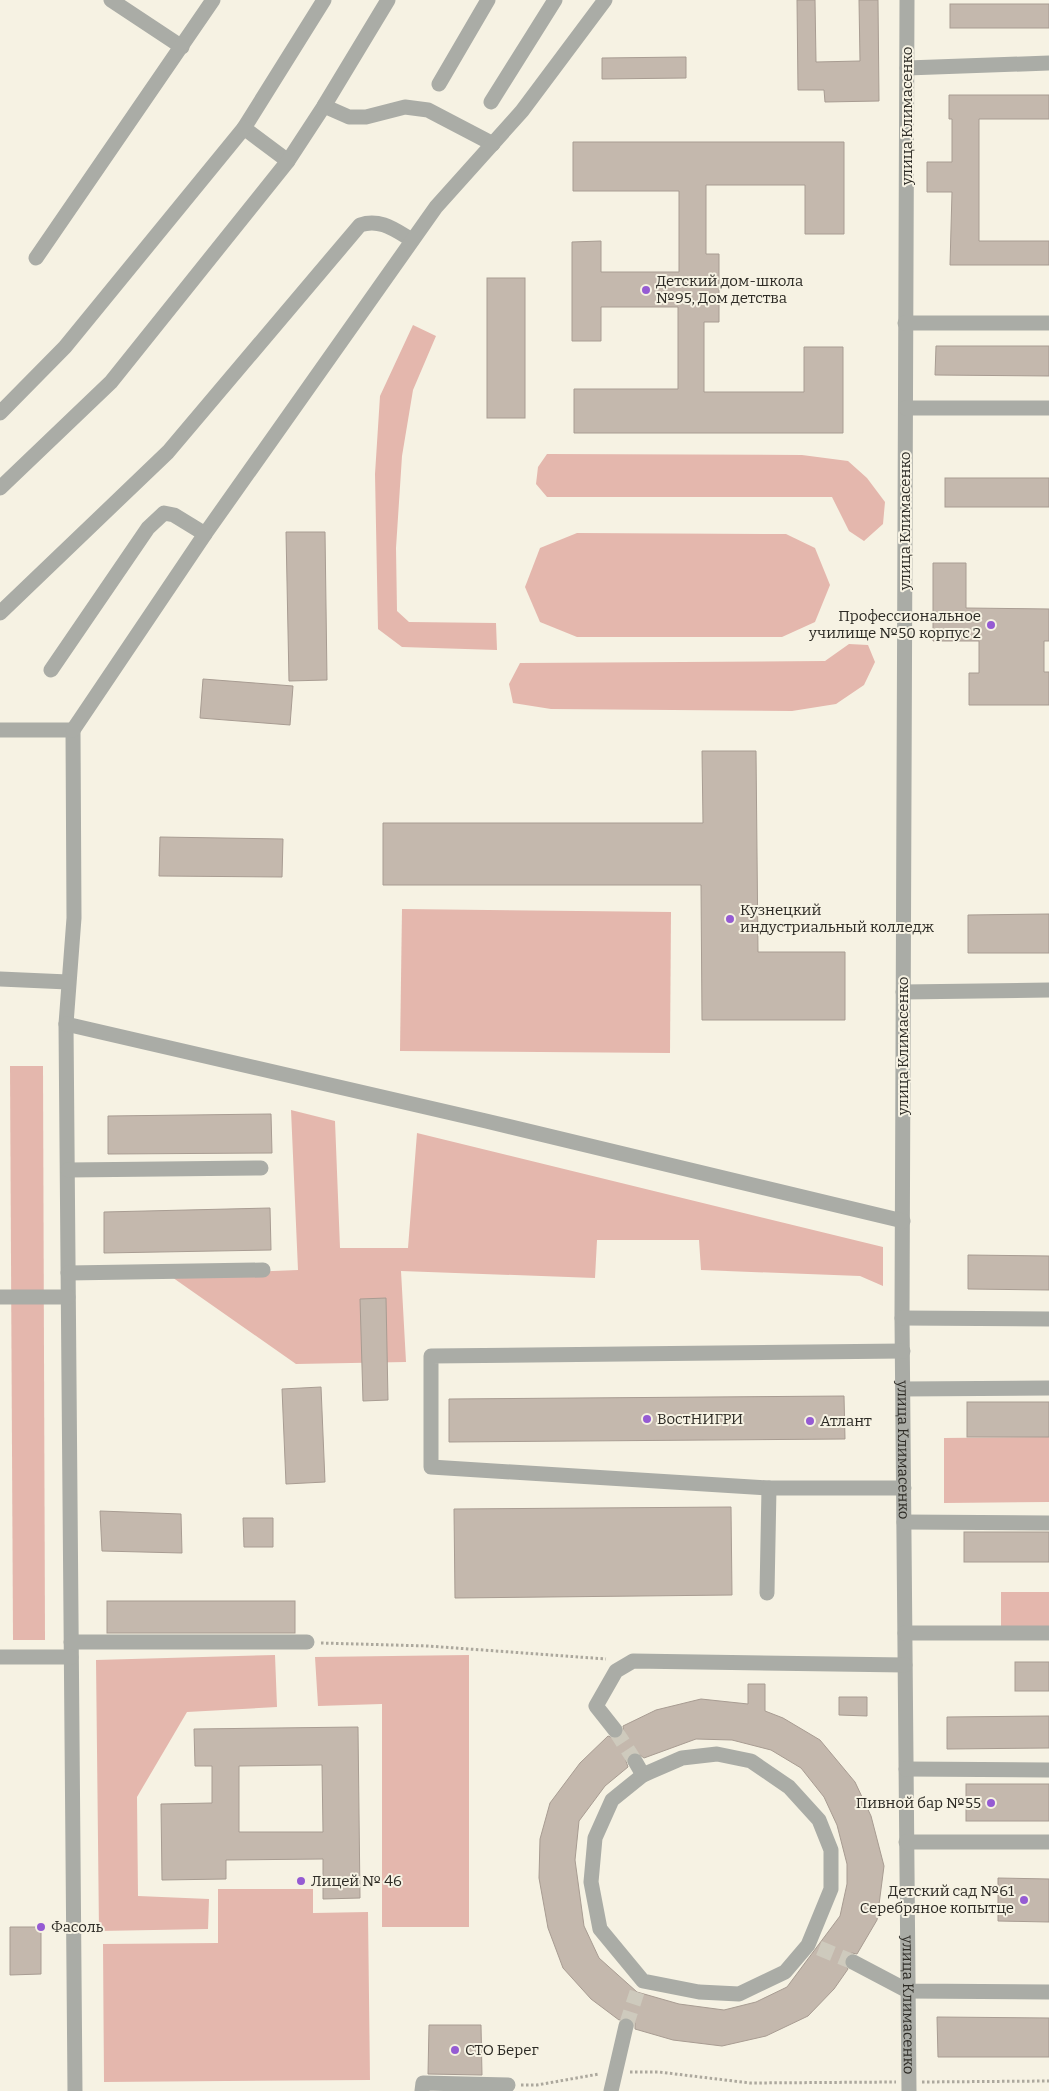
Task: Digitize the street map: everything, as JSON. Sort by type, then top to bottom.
[{"type":"street","points":[[111,0],[182,47]]},
{"type":"street","points":[[36,258],[214,0]]},
{"type":"street","points":[[0,413],[65,346],[244,128],[324,0]]},
{"type":"street","points":[[0,488],[111,382],[288,161],[324,106],[388,0]]},
{"type":"street","points":[[439,84],[488,0]]},
{"type":"street","points":[[491,102],[556,0]]},
{"type":"street","points":[[75,2091],[66,1024],[74,918],[73,730],[205,534],[436,207],[522,111],[605,0]]},
{"type":"street","name":"улица Климасенко","points":[[907,0],[902,1318],[909,2087]]},
{"type":"street","points":[[907,68],[1049,63]]},
{"type":"street","points":[[324,106],[349,117],[366,117],[405,107],[428,110],[493,144]]},
{"type":"street","points":[[244,128],[288,161]]},
{"type":"street","points":[[0,613],[168,452],[360,225],[370,221],[386,224],[412,240]]},
{"type":"street","points":[[905,323],[1049,323]]},
{"type":"street","points":[[906,408],[1049,408]]},
{"type":"street","points":[[51,670],[148,528],[164,513],[174,515],[205,534]]},
{"type":"street","points":[[0,730],[73,730]]},
{"type":"street","points":[[0,979],[68,982]]},
{"type":"street","points":[[903,992],[1049,990]]},
{"type":"street","points":[[66,1024],[477,1118],[903,1221]]},
{"type":"street","points":[[68,1170],[261,1168]]},
{"type":"street","points":[[68,1273],[263,1270]]},
{"type":"street","points":[[0,1297],[68,1297]]},
{"type":"street","points":[[902,1318],[1049,1319]]},
{"type":"street","points":[[903,1351],[431,1356],[431,1467],[769,1488],[904,1488]]},
{"type":"street","points":[[903,1389],[1049,1388]]},
{"type":"street","points":[[767,1593],[769,1488]]},
{"type":"street","points":[[904,1522],[1049,1522]]},
{"type":"street","points":[[905,1633],[1049,1632]]},
{"type":"street","points":[[0,1657],[71,1649],[308,1642]]},
{"type":"street","points":[[615,1730],[596,1706],[616,1671],[633,1661],[905,1666]]},
{"type":"street","points":[[717,1754],[751,1761],[789,1787],[818,1820],[830,1850],[831,1889],[813,1946],[785,1972],[739,1994],[640,1986],[600,1929],[591,1882],[595,1838],[612,1800],[643,1774],[682,1758],[717,1754]]},
{"type":"street","points":[[636,1761],[643,1774]]},
{"type":"street","points":[[906,1769],[1049,1770]]},
{"type":"street","points":[[906,1842],[1049,1842]]},
{"type":"street","points":[[853,1962],[908,1991],[1049,1992]]},
{"type":"street","points":[[611,2091],[626,2026]]},
{"type":"street","points":[[422,2091],[423,2083],[508,2084]]},
{"type":"path","points":[[308,1642],[428,1646],[633,1661]]},
{"type":"path","points":[[508,2084],[537,2085],[615,2071],[660,2072],[750,2083],[909,2087],[1049,2081]]},
{"type":"shaded area","points":[[413,325],[436,336],[413,390],[402,456],[396,548],[397,611],[409,622],[496,623],[497,650],[402,647],[378,629],[375,474],[380,396]]},
{"type":"shaded area","points":[[547,454],[802,455],[848,461],[867,478],[885,502],[883,524],[864,541],[849,531],[832,497],[547,497],[536,484],[538,467]]},
{"type":"shaded area","points":[[577,533],[786,534],[815,548],[830,585],[815,622],[782,637],[577,637],[540,622],[525,587],[540,548]]},
{"type":"shaded area","points":[[849,644],[868,645],[875,662],[864,685],[836,704],[792,711],[551,709],[513,703],[509,684],[520,663],[825,661]]},
{"type":"shaded area","points":[[402,909],[671,912],[670,1053],[400,1051]]},
{"type":"shaded area","points":[[10,1066],[43,1066],[45,1640],[13,1640]]},
{"type":"shaded area","points":[[291,1110],[335,1121],[340,1248],[408,1248],[417,1133],[883,1247],[883,1286],[860,1276],[701,1270],[699,1240],[597,1240],[595,1278],[401,1271],[406,1362],[296,1364],[169,1275],[298,1270]]},
{"type":"shaded area","points":[[1049,1437],[1049,1502],[944,1503],[944,1438]]},
{"type":"shaded area","points":[[1001,1592],[1049,1592],[1049,1627],[1001,1627]]},
{"type":"shaded area","points":[[275,1655],[277,1707],[187,1712],[137,1797],[138,1896],[209,1899],[208,1929],[99,1931],[96,1660]]},
{"type":"shaded area","points":[[469,1655],[469,1927],[382,1927],[382,1704],[318,1706],[315,1657]]},
{"type":"shaded area","points":[[218,1889],[313,1889],[313,1913],[368,1912],[370,2080],[104,2082],[103,1944],[218,1943]]},
{"type":"building","points":[[797,0],[815,0],[816,62],[860,61],[859,0],[878,0],[879,101],[825,102],[824,90],[798,90]]},
{"type":"building","points":[[950,4],[1049,4],[1049,28],[950,28]]},
{"type":"building","points":[[686,57],[686,78],[602,79],[602,58]]},
{"type":"building","points":[[949,95],[1049,95],[1049,119],[979,119],[979,241],[1049,241],[1049,265],[950,265],[952,192],[927,192],[927,162],[952,162],[952,119],[949,119]]},
{"type":"building","name":"Детский дом-школа №95, Дом детства","points":[[573,142],[844,142],[844,234],[805,234],[805,185],[706,185],[706,254],[719,254],[719,322],[704,322],[704,392],[804,392],[804,347],[843,347],[843,433],[574,433],[574,389],[678,389],[678,307],[601,307],[601,341],[572,341],[572,242],[601,241],[601,272],[679,272],[679,191],[573,191]]},
{"type":"building","points":[[487,278],[525,278],[525,418],[487,418]]},
{"type":"building","points":[[936,346],[1049,346],[1049,376],[935,375]]},
{"type":"building","points":[[945,478],[1049,478],[1049,507],[945,507]]},
{"type":"building","points":[[286,532],[325,532],[327,680],[289,681]]},
{"type":"building","name":"Профессиональное училище №50 корпус 2","points":[[933,563],[966,563],[966,608],[1049,609],[1049,641],[1044,641],[1044,672],[1049,672],[1049,705],[969,705],[969,673],[979,673],[979,641],[933,641]]},
{"type":"building","points":[[203,679],[293,686],[290,725],[200,718]]},
{"type":"building","name":"Кузнецкий индустриальный колледж","points":[[702,751],[756,751],[758,952],[845,952],[845,1020],[702,1020],[701,885],[383,885],[383,823],[703,823]]},
{"type":"building","points":[[160,837],[283,839],[282,877],[159,876]]},
{"type":"building","points":[[1049,914],[1049,953],[968,953],[968,915]]},
{"type":"building","points":[[271,1114],[272,1153],[108,1154],[108,1116]]},
{"type":"building","points":[[270,1208],[271,1250],[104,1253],[104,1212]]},
{"type":"building","points":[[968,1255],[1049,1256],[1049,1290],[968,1289]]},
{"type":"building","points":[[386,1298],[388,1400],[363,1401],[360,1299]]},
{"type":"building","points":[[321,1387],[325,1482],[286,1484],[282,1389]]},
{"type":"building","name":"ВостНИГРИ","points":[[844,1396],[845,1439],[449,1442],[449,1399]]},
{"type":"building","points":[[967,1402],[1049,1402],[1049,1437],[967,1437]]},
{"type":"building","points":[[731,1507],[732,1595],[455,1598],[454,1509]]},
{"type":"building","points":[[100,1511],[181,1514],[182,1553],[102,1551]]},
{"type":"building","points":[[243,1518],[273,1518],[273,1547],[244,1547]]},
{"type":"building","points":[[964,1532],[1049,1532],[1049,1562],[964,1562]]},
{"type":"building","points":[[107,1601],[295,1601],[295,1633],[107,1633]]},
{"type":"building","points":[[1015,1662],[1049,1662],[1049,1691],[1015,1691]]},
{"type":"building","points":[[748,1684],[765,1684],[765,1711],[783,1718],[820,1740],[855,1782],[871,1816],[884,1866],[877,1920],[857,1954],[852,1953],[845,1957],[844,1963],[848,1969],[834,1989],[808,2016],[766,2036],[722,2046],[673,2040],[635,2029],[635,2023],[629,2017],[619,2020],[591,1999],[563,1968],[548,1928],[539,1878],[540,1839],[550,1803],[580,1763],[608,1736],[616,1739],[620,1738],[624,1733],[623,1726],[656,1710],[701,1699],[748,1704]],"holes":[[[696,1739],[732,1740],[771,1750],[801,1768],[824,1797],[837,1825],[847,1864],[847,1884],[840,1916],[787,1987],[756,2002],[724,2010],[679,2004],[637,1992],[599,1958],[584,1926],[575,1860],[579,1821],[605,1786],[628,1767],[627,1756],[636,1752],[644,1758]]]},
{"type":"building","points":[[839,1697],[867,1697],[867,1716],[839,1715]]},
{"type":"building","points":[[1049,1716],[1049,1748],[947,1749],[947,1717]]},
{"type":"building","points":[[358,1727],[360,1898],[323,1899],[323,1859],[226,1860],[226,1879],[162,1880],[161,1804],[212,1803],[212,1766],[195,1766],[194,1729]],"holes":[[[322,1765],[323,1832],[239,1832],[239,1766]]]},
{"type":"building","points":[[966,1784],[1049,1784],[1049,1821],[966,1821]]},
{"type":"building","name":"Детский сад №61 Серебряное копытце","points":[[998,1878],[1049,1879],[1049,1922],[998,1921]]},
{"type":"building","points":[[10,1927],[41,1927],[41,1974],[10,1975]]},
{"type":"building","points":[[937,2017],[1049,2018],[1049,2057],[938,2057]]},
{"type":"building","name":"СТО Берег","points":[[429,2025],[481,2025],[482,2075],[428,2074]]},
{"type":"tunnel","points":[[615,1730],[635,1761]]},
{"type":"tunnel","points":[[819,1948],[853,1962]]},
{"type":"tunnel","points":[[626,2026],[637,1992]]},
{"type":"place","name":"Детский дом-школа №95, Дом детства","points":[[646,290]]},
{"type":"place","name":"Профессиональное училище №50 корпус 2","points":[[991,625]]},
{"type":"place","name":"Кузнецкий индустриальный колледж","points":[[730,919]]},
{"type":"place","name":"ВостНИГРИ","points":[[647,1419]]},
{"type":"place","name":"Атлант","points":[[810,1421]]},
{"type":"place","name":"Пивной бар №55","points":[[991,1803]]},
{"type":"place","name":"Лицей № 46","points":[[301,1881]]},
{"type":"place","name":"Детский сад №61 Серебряное копытце","points":[[1024,1900]]},
{"type":"place","name":"Фасоль","points":[[41,1927]]},
{"type":"place","name":"СТО Берег","points":[[455,2050]]}]
